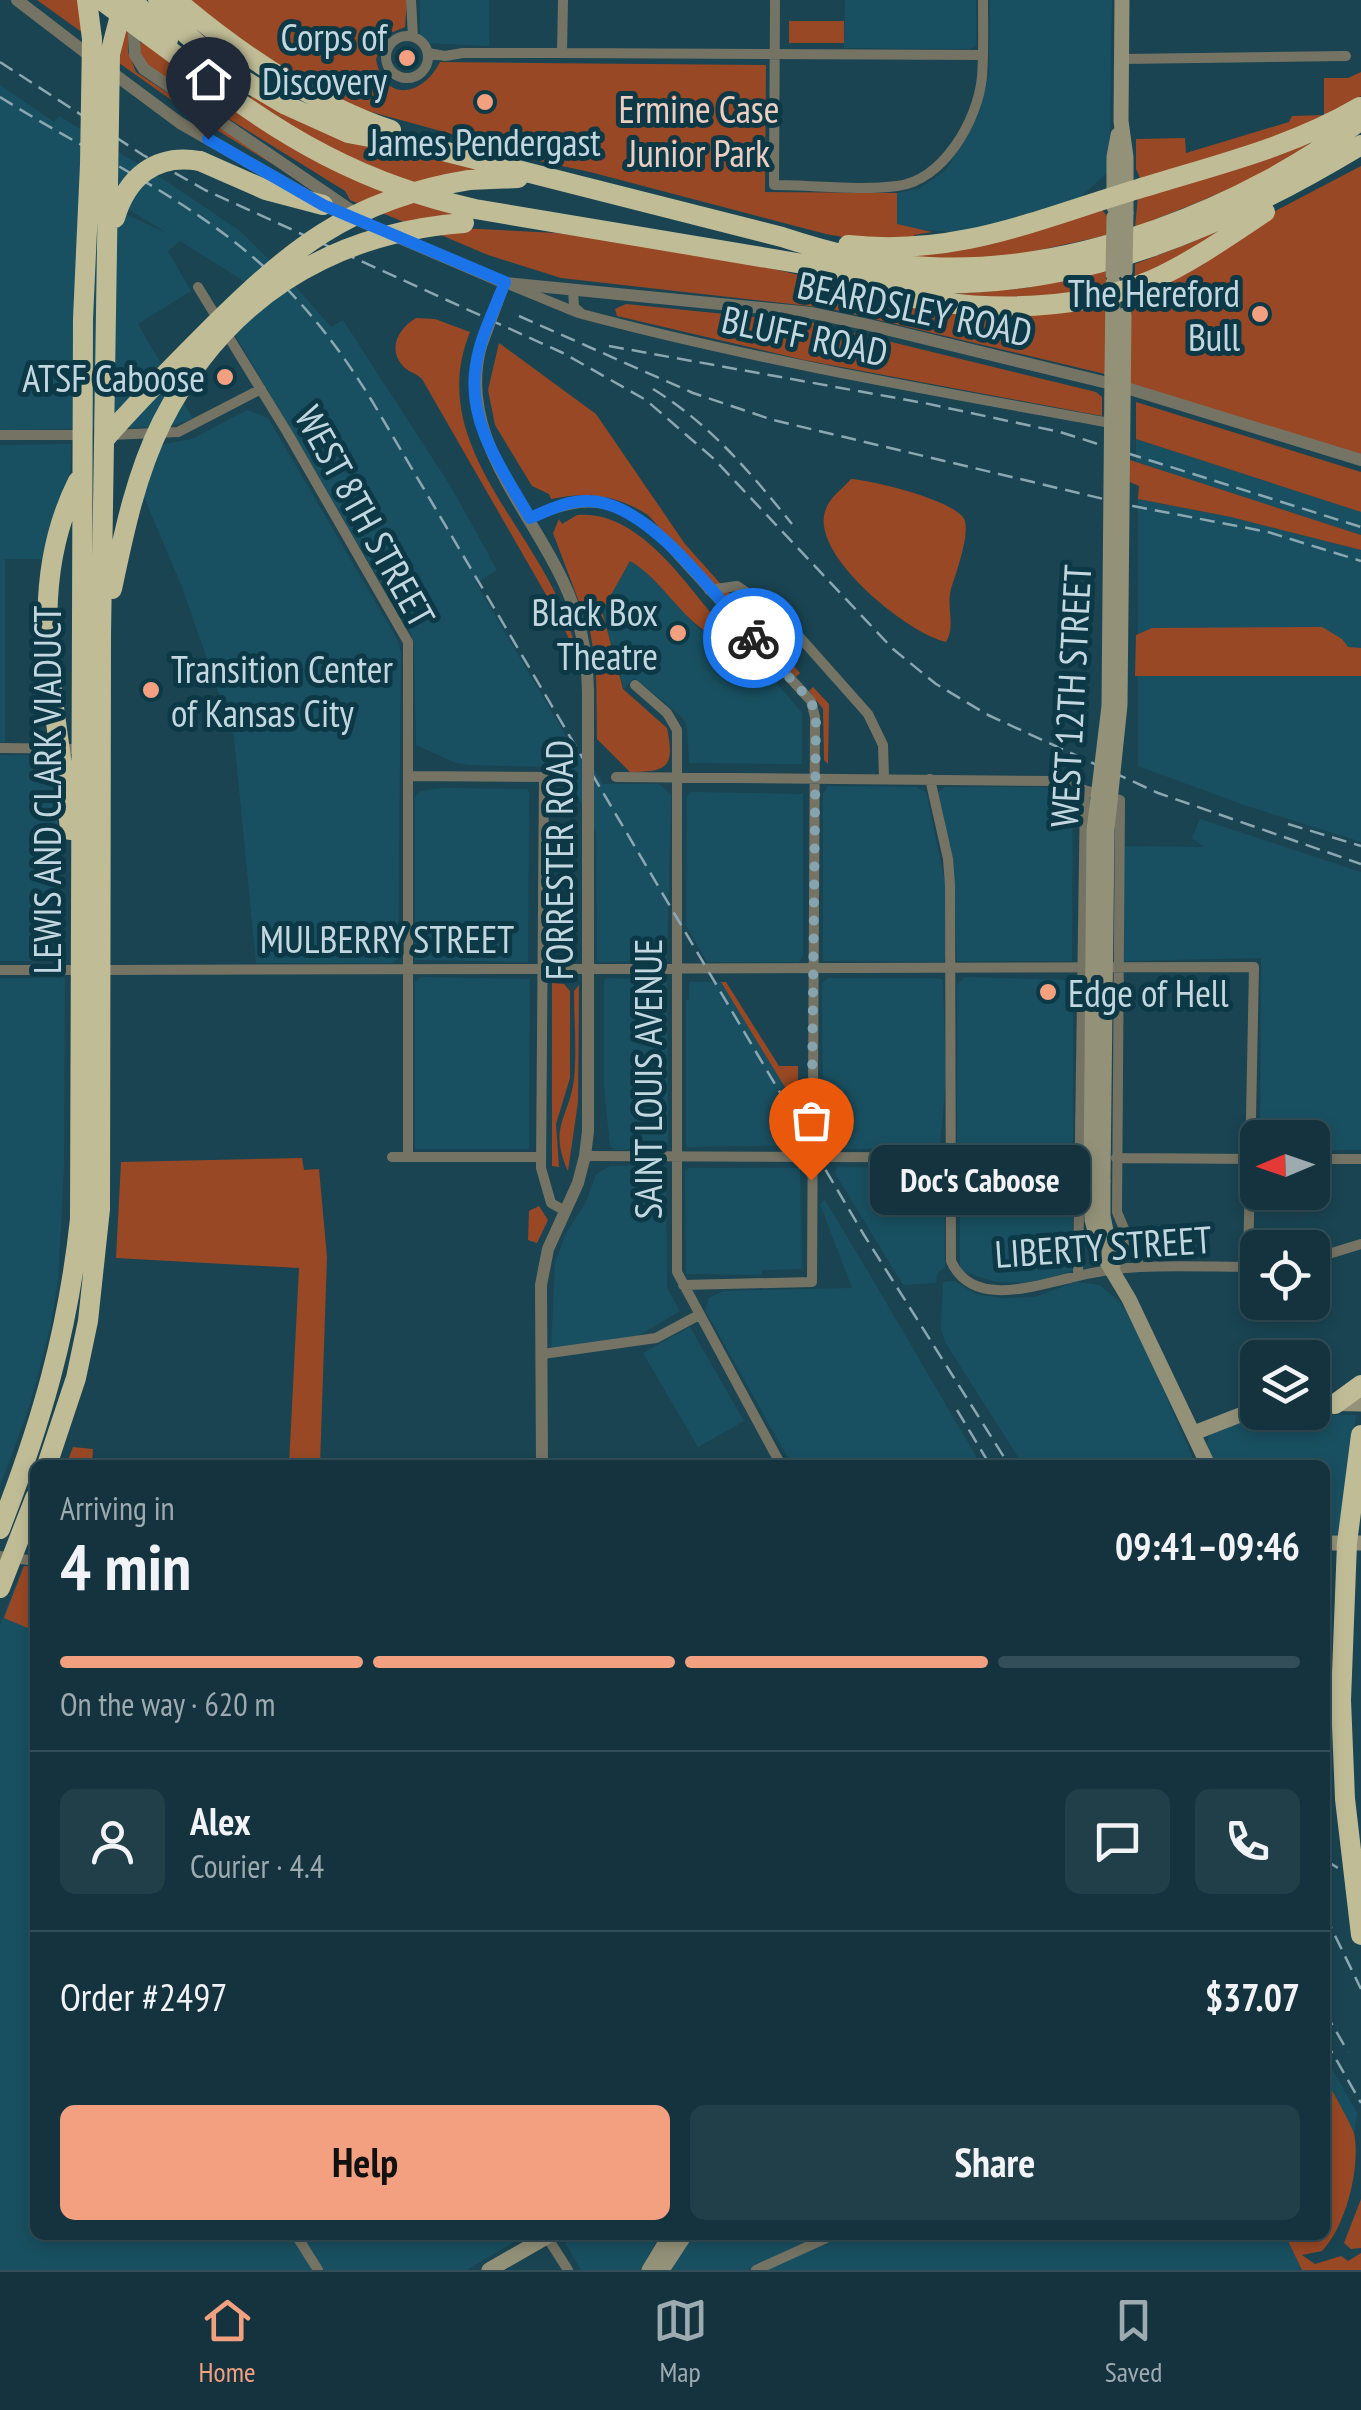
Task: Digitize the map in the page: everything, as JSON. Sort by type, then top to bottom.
[{"type":"highway","name":"LEWIS AND CLARK VIADUCT","points":[[0,1529],[44,1410],[67,1314],[80,1219],[82,319],[90,164],[89,0]]},
{"type":"highway","points":[[101,634],[110,54],[105,0]]},
{"type":"highway","points":[[105,0],[275,129],[375,180],[453,204],[901,282],[966,284],[1038,277],[1120,258],[1215,224],[1361,147]]},
{"type":"highway","points":[[110,54],[124,0]]},
{"type":"highway","points":[[133,0],[192,67]]},
{"type":"highway","points":[[166,2],[317,100],[440,150]]},
{"type":"highway","points":[[166,2],[215,61],[286,105],[348,132],[440,150],[844,256],[914,266],[970,267],[1043,258],[1142,232],[1215,206],[1290,168],[1361,120]]},
{"type":"highway","points":[[782,237],[890,248],[944,245],[1000,234],[1120,205],[1287,144],[1361,107]]},
{"type":"highway","points":[[750,256],[883,292],[953,305],[1024,306],[1188,262],[1361,147]]},
{"type":"highway","points":[[108,260],[116,216],[130,184],[155,164],[171,159],[200,161],[266,190],[323,205]]},
{"type":"highway","points":[[81,957],[46,616],[51,559],[76,484],[99,445],[137,402],[286,257],[340,222],[383,202],[468,180],[517,178],[575,185]]},
{"type":"highway","points":[[101,634],[127,519],[155,438],[176,397],[222,335],[266,292],[321,258],[355,243],[400,231],[464,223],[584,227]]},
{"type":"highway","name":"LEWIS AND CLARK VIADUCT","points":[[49,1460],[76,1378],[88,1321],[100,1209],[101,634]]},
{"type":"highway","points":[[1335,1404],[1361,1385]]},
{"type":"highway","points":[[1361,1435],[1350,1502],[1356,1538],[1346,1582],[1341,1700],[1345,1799],[1361,1935]]},
{"type":"highway","points":[[0,1588],[30,1511]]},
{"type":"highway","points":[[1330,1557],[1341,1568],[1346,1582]]},
{"type":"main road","name":"WEST 12TH STREET","points":[[1122,0],[1121,122],[1114,157],[1120,205],[1120,705],[1107,830],[1097,1180],[1114,1269],[1206,1460]]},
{"type":"main road","points":[[1330,1404],[1361,1404]]},
{"type":"main road","points":[[1194,1433],[1240,1415]]},
{"type":"main road","points":[[1330,1542],[1356,1538]]},
{"type":"main road","points":[[488,2270],[541,2240]]},
{"type":"main road","points":[[649,2270],[675,2240]]},
{"type":"main road","points":[[662,2270],[677,2240]]},
{"type":"street","name":"BEARDSLEY ROAD","points":[[17,0],[180,122],[323,205],[582,314]]},
{"type":"street","name":"BEARDSLEY ROAD","points":[[133,0],[133,46],[144,69],[374,227]]},
{"type":"street","points":[[562,52],[563,0]]},
{"type":"street","points":[[775,0],[774,185],[897,186],[924,177],[940,164],[978,101],[983,0]]},
{"type":"street","points":[[413,37],[414,4]]},
{"type":"street","points":[[413,37],[428,53],[426,65],[417,76],[403,78],[392,73],[386,62],[388,48],[399,38],[413,37]]},
{"type":"street","points":[[428,53],[458,49],[462,53],[982,55]]},
{"type":"street","points":[[1122,59],[1346,56]]},
{"type":"street","name":"BEARDSLEY ROAD","points":[[505,282],[790,310],[869,325],[1120,386],[1361,460]]},
{"type":"street","name":"FORRESTER ROAD","points":[[505,282],[481,346],[474,388],[476,412],[498,462],[562,580],[587,653],[588,1131],[578,1184],[544,1266],[542,1460]]},
{"type":"street","name":"WEST 8TH STREET","points":[[198,287],[408,642],[408,1156]]},
{"type":"street","points":[[573,290],[574,307],[582,314]]},
{"type":"street","name":"BLUFF ROAD","points":[[582,314],[798,366],[1105,422]]},
{"type":"street","points":[[0,435],[178,432],[261,389]]},
{"type":"street","points":[[530,518],[564,504],[587,500],[628,510],[656,531],[811,701],[816,717],[812,1282],[683,1285]]},
{"type":"street","points":[[708,590],[737,586],[781,616],[868,714],[883,745],[884,778]]},
{"type":"street","name":"SAINT LOUIS AVENUE","points":[[635,685],[674,722],[678,776],[677,1272],[778,1460]]},
{"type":"street","points":[[0,748],[109,748]]},
{"type":"street","points":[[408,776],[544,777],[540,1157],[544,1187],[551,1202],[565,1212]]},
{"type":"street","points":[[616,776],[1052,781],[1085,790]]},
{"type":"street","points":[[930,779],[948,859],[952,970],[950,1158]]},
{"type":"street","name":"WEST 12TH STREET","points":[[1078,1276],[1085,790],[1120,800],[1117,1212],[1140,1267]]},
{"type":"street","name":"MULBERRY STREET","points":[[0,970],[1254,967],[1254,1120]]},
{"type":"street","points":[[1098,1158],[1100,980]]},
{"type":"street","points":[[392,1156],[540,1157]]},
{"type":"street","points":[[585,1156],[1240,1159]]},
{"type":"street","name":"LIBERTY STREET","points":[[950,1158],[951,1261],[956,1274],[971,1284],[1021,1290],[1114,1269],[1240,1267]]},
{"type":"street","points":[[1330,1159],[1361,1159]]},
{"type":"street","points":[[1330,1253],[1361,1244]]},
{"type":"street","points":[[543,1354],[656,1338],[699,1315]]},
{"type":"street","points":[[2,1557],[30,1560]]},
{"type":"street","points":[[299,2240],[318,2270]]},
{"type":"street","points":[[550,2240],[568,2270]]},
{"type":"street","points":[[756,2270],[822,2240]]},
{"type":"shaded area","points":[[420,0],[489,0],[489,46],[424,43],[420,36]]},
{"type":"shaded area","points":[[845,0],[976,0],[976,45],[970,49],[844,48]]},
{"type":"shaded area","points":[[990,0],[1112,0],[1109,171],[1076,201],[965,233],[897,228],[897,193],[920,188],[946,170],[979,114],[989,74]]},
{"type":"shaded area","points":[[0,85],[54,122],[59,116],[166,181],[240,231],[331,327],[343,320],[451,487],[497,570],[476,583],[578,757],[585,754],[603,784],[659,784],[671,795],[664,961],[597,962],[596,832],[556,753],[554,767],[471,765],[456,763],[416,745],[411,634],[233,331],[274,300],[180,241],[168,251],[191,291],[138,324],[193,419],[167,427],[0,430]],"holes":[[[79,175],[168,234],[92,198]]]},
{"type":"shaded area","points":[[247,410],[268,418],[401,652],[398,959],[392,963],[256,963],[234,737],[182,587],[141,490],[158,445],[192,439]]},
{"type":"shaded area","points":[[1136,439],[1361,512],[1361,535],[1136,462]]},
{"type":"shaded area","points":[[71,444],[70,480],[46,559],[5,559],[5,742],[0,742],[0,445]]},
{"type":"shaded area","points":[[1138,499],[1231,517],[1361,550],[1361,842],[1138,766]]},
{"type":"shaded area","points":[[630,561],[645,570],[699,629],[714,636],[727,624],[802,713],[802,764],[689,763],[683,718],[634,677],[624,689],[602,611]]},
{"type":"shaded area","points":[[0,755],[45,755],[55,788],[64,961],[0,961]]},
{"type":"shaded area","points":[[828,786],[916,787],[926,792],[945,882],[943,962],[823,961],[823,794]]},
{"type":"shaded area","points":[[944,787],[1043,787],[1073,791],[1072,961],[957,961],[954,869],[938,792]]},
{"type":"shaded area","points":[[444,788],[529,792],[528,962],[415,960],[415,798],[420,791]]},
{"type":"shaded area","points":[[691,792],[803,794],[803,955],[799,962],[707,962],[686,925],[687,796]]},
{"type":"shaded area","points":[[1200,819],[1361,872],[1361,1150],[1330,1150],[1330,1120],[1260,1120],[1261,958],[1124,961],[1124,846],[1204,847],[1192,838]]},
{"type":"shaded area","points":[[421,977],[530,979],[529,1149],[415,1149],[415,982]]},
{"type":"shaded area","points":[[965,977],[1073,980],[1073,1149],[957,1146],[957,985]]},
{"type":"shaded area","points":[[0,978],[65,978],[64,1169],[58,1280],[50,1329],[29,1408],[0,1486]]},
{"type":"shaded area","points":[[828,978],[943,980],[946,1080],[937,1148],[835,1149],[823,1140],[822,983]]},
{"type":"shaded area","points":[[604,980],[667,980],[665,1149],[616,1150],[610,1146],[604,1087]]},
{"type":"shaded area","points":[[689,982],[721,982],[798,1109],[801,1121],[786,1145],[686,1147]]},
{"type":"shaded area","points":[[610,1166],[666,1166],[667,1288],[680,1311],[638,1336],[551,1350],[555,1263],[596,1174]]},
{"type":"shaded area","points":[[837,1167],[944,1169],[945,1267],[937,1274],[936,1283],[903,1285],[835,1173]]},
{"type":"shaded area","points":[[964,1167],[1072,1168],[1074,1270],[1034,1283],[997,1282],[963,1272],[960,1171]]},
{"type":"shaded area","points":[[800,1168],[802,1269],[762,1270],[761,1275],[686,1274],[685,1171]]},
{"type":"shaded area","points":[[825,1200],[978,1460],[789,1460],[705,1310],[709,1298],[723,1291],[852,1288],[820,1204]]},
{"type":"shaded area","points":[[954,1281],[976,1294],[1003,1298],[1035,1297],[1075,1282],[1099,1285],[1119,1301],[1134,1323],[1194,1460],[1020,1460],[945,1342],[941,1328],[943,1282]]},
{"type":"shaded area","points":[[690,1327],[744,1421],[698,1447],[643,1353]]},
{"type":"shaded area","points":[[1330,1415],[1356,1415],[1342,1534],[1330,1535],[1330,1460],[1212,1460],[1206,1447],[1209,1436],[1240,1422],[1240,1430],[1330,1430]]},
{"type":"shaded area","points":[[23,1566],[30,1567],[30,2240],[517,2240],[467,2270],[0,2270],[0,1625]]},
{"type":"shaded area","points":[[1330,2065],[1357,2113],[1351,2157],[1330,2169]]},
{"type":"shaded area","points":[[568,2240],[657,2240],[640,2270],[581,2270],[566,2244]]},
{"type":"shaded area","points":[[691,2240],[1287,2240],[1302,2270],[666,2270]]},
{"type":"green space","points":[[37,0],[81,0],[83,33]]},
{"type":"green space","points":[[128,0],[128,52],[136,72],[308,186],[194,116],[119,63]]},
{"type":"green space","name":"Ermine Case Junior Park","points":[[183,0],[407,0],[405,27],[386,35],[376,59],[380,73],[395,89],[414,88],[424,82],[440,62],[766,65],[765,192],[897,193],[897,224],[932,232],[914,235],[914,240],[854,239],[826,234],[515,156],[488,144],[346,105],[250,59]]},
{"type":"green space","points":[[789,21],[844,21],[844,43],[789,43]]},
{"type":"green space","points":[[148,42],[230,106],[460,213],[459,217],[404,222],[350,200],[345,191],[152,71],[141,55],[139,43]]},
{"type":"green space","points":[[1361,72],[1361,96],[1308,125],[1254,146],[1141,180],[1136,169],[1136,139],[1185,138],[1186,153],[1289,122],[1292,116],[1324,115],[1324,78],[1348,78]]},
{"type":"green space","points":[[252,94],[478,167],[477,173],[411,183],[320,144],[249,101]]},
{"type":"green space","points":[[1320,136],[1254,177],[1135,227],[1138,196]]},
{"type":"green space","points":[[1361,166],[1361,462],[1123,391],[1125,290],[1135,278],[1135,264],[1259,211],[1203,249]]},
{"type":"green space","points":[[1102,210],[1108,217],[1108,235],[1017,255],[969,260],[887,258]]},
{"type":"green space","points":[[429,230],[557,233],[659,247],[748,263],[922,304],[1099,305],[1106,312],[1105,374],[827,308],[561,278],[488,255]]},
{"type":"green space","points":[[1105,270],[1107,285],[1076,295],[960,299],[943,292],[1026,288]]},
{"type":"green space","points":[[626,304],[814,323],[1096,392],[1102,397],[1102,416],[804,360],[617,316],[615,309]]},
{"type":"green space","points":[[416,318],[435,319],[470,332],[460,377],[463,418],[477,459],[546,575],[565,615],[577,657],[560,619],[422,379],[398,359],[397,339]]},
{"type":"green space","points":[[499,343],[596,414],[685,544],[800,673],[796,677],[648,515],[602,496],[551,499],[532,486],[495,425],[488,390]]},
{"type":"green space","points":[[1136,402],[1361,472],[1361,512],[1136,439]]},
{"type":"green space","points":[[1130,460],[1361,535],[1361,550],[1231,517],[1138,499],[1139,486],[1130,482]]},
{"type":"green space","points":[[851,479],[932,499],[959,513],[965,521],[964,546],[950,596],[946,642],[889,610],[835,553],[826,534],[824,516],[831,500]]},
{"type":"green space","points":[[577,515],[621,524],[641,537],[677,571],[723,627],[714,636],[702,629],[630,561],[602,611],[623,689],[667,728],[669,759],[653,771],[630,772],[597,739],[596,666],[590,631],[553,533],[559,519],[562,524]]},
{"type":"green space","points":[[1322,627],[1348,647],[1361,648],[1361,676],[1135,676],[1136,635],[1152,628]]},
{"type":"green space","points":[[813,687],[829,704],[828,764],[824,760],[823,709],[809,691]]},
{"type":"green space","points":[[721,982],[726,982],[779,1066],[798,1066],[798,1109]]},
{"type":"green space","points":[[552,983],[564,984],[570,991],[570,1078],[556,1124],[559,1167],[552,1166]]},
{"type":"green space","points":[[579,985],[578,1102],[568,1171],[560,1133],[574,1079],[574,991]]},
{"type":"green space","points":[[302,1158],[304,1170],[319,1169],[327,1257],[320,1460],[289,1460],[299,1268],[116,1258],[121,1162]]},
{"type":"green space","points":[[539,1206],[548,1220],[537,1243],[528,1240],[529,1211]]},
{"type":"green space","points":[[73,1447],[93,1449],[92,1460],[68,1460]]},
{"type":"green space","points":[[24,1566],[30,1567],[30,1629],[4,1618]]},
{"type":"green space","points":[[1330,2087],[1354,2133],[1353,2179],[1345,2212],[1331,2240],[1322,2251],[1302,2255],[1315,2264],[1341,2256],[1348,2261],[1361,2253],[1361,2270],[1302,2270],[1287,2240],[1330,2240]]},
{"type":"green space","points":[[1361,2199],[1361,2248],[1351,2249],[1344,2243]]},
{"type":"railway","points":[[0,62],[143,155],[205,190],[563,353],[646,400],[714,459],[893,649],[936,684],[988,715],[1158,793],[1361,864]]},
{"type":"railway","points":[[0,97],[163,192],[225,235],[288,290],[333,343],[372,401],[864,1235],[1006,1460]]},
{"type":"railway","points":[[519,316],[693,393],[773,420],[1133,506],[1268,532],[1361,561]]},
{"type":"railway","points":[[609,346],[924,403],[1060,432],[1361,527]]},
{"type":"railway","points":[[653,389],[711,433],[792,524]]},
{"type":"railway","points":[[1288,824],[1361,846]]},
{"type":"railway","points":[[957,1410],[987,1460]]},
{"type":"railway","points":[[1330,1863],[1361,1882]]},
{"type":"railway","points":[[1330,1925],[1361,1989]]},
{"type":"railway","points":[[1330,2021],[1348,2052]]},
{"type":"railway","points":[[1330,2049],[1361,2103]]},
{"type":"way so far","points":[[753,638],[811,701],[816,717],[811,1180]]},
{"type":"place","name":"Corps of Discovery","points":[[407,58]]},
{"type":"place","name":"James Pendergast","points":[[485,102]]},
{"type":"place","name":"The Hereford Bull","points":[[1260,314]]},
{"type":"place","name":"ATSF Caboose","points":[[225,377]]},
{"type":"place","name":"Black Box Theatre","points":[[678,633]]},
{"type":"place","name":"Transition Center of Kansas City","points":[[151,690]]},
{"type":"place","name":"Edge of Hell","points":[[1048,992]]},
{"type":"place","name":"Doc's Caboose","points":[[811,1180]]},
{"type":"route","points":[[208,139],[323,205],[505,282],[476,364],[476,412],[498,462],[530,518],[564,504],[587,500],[628,510],[656,531],[753,638]]}]
